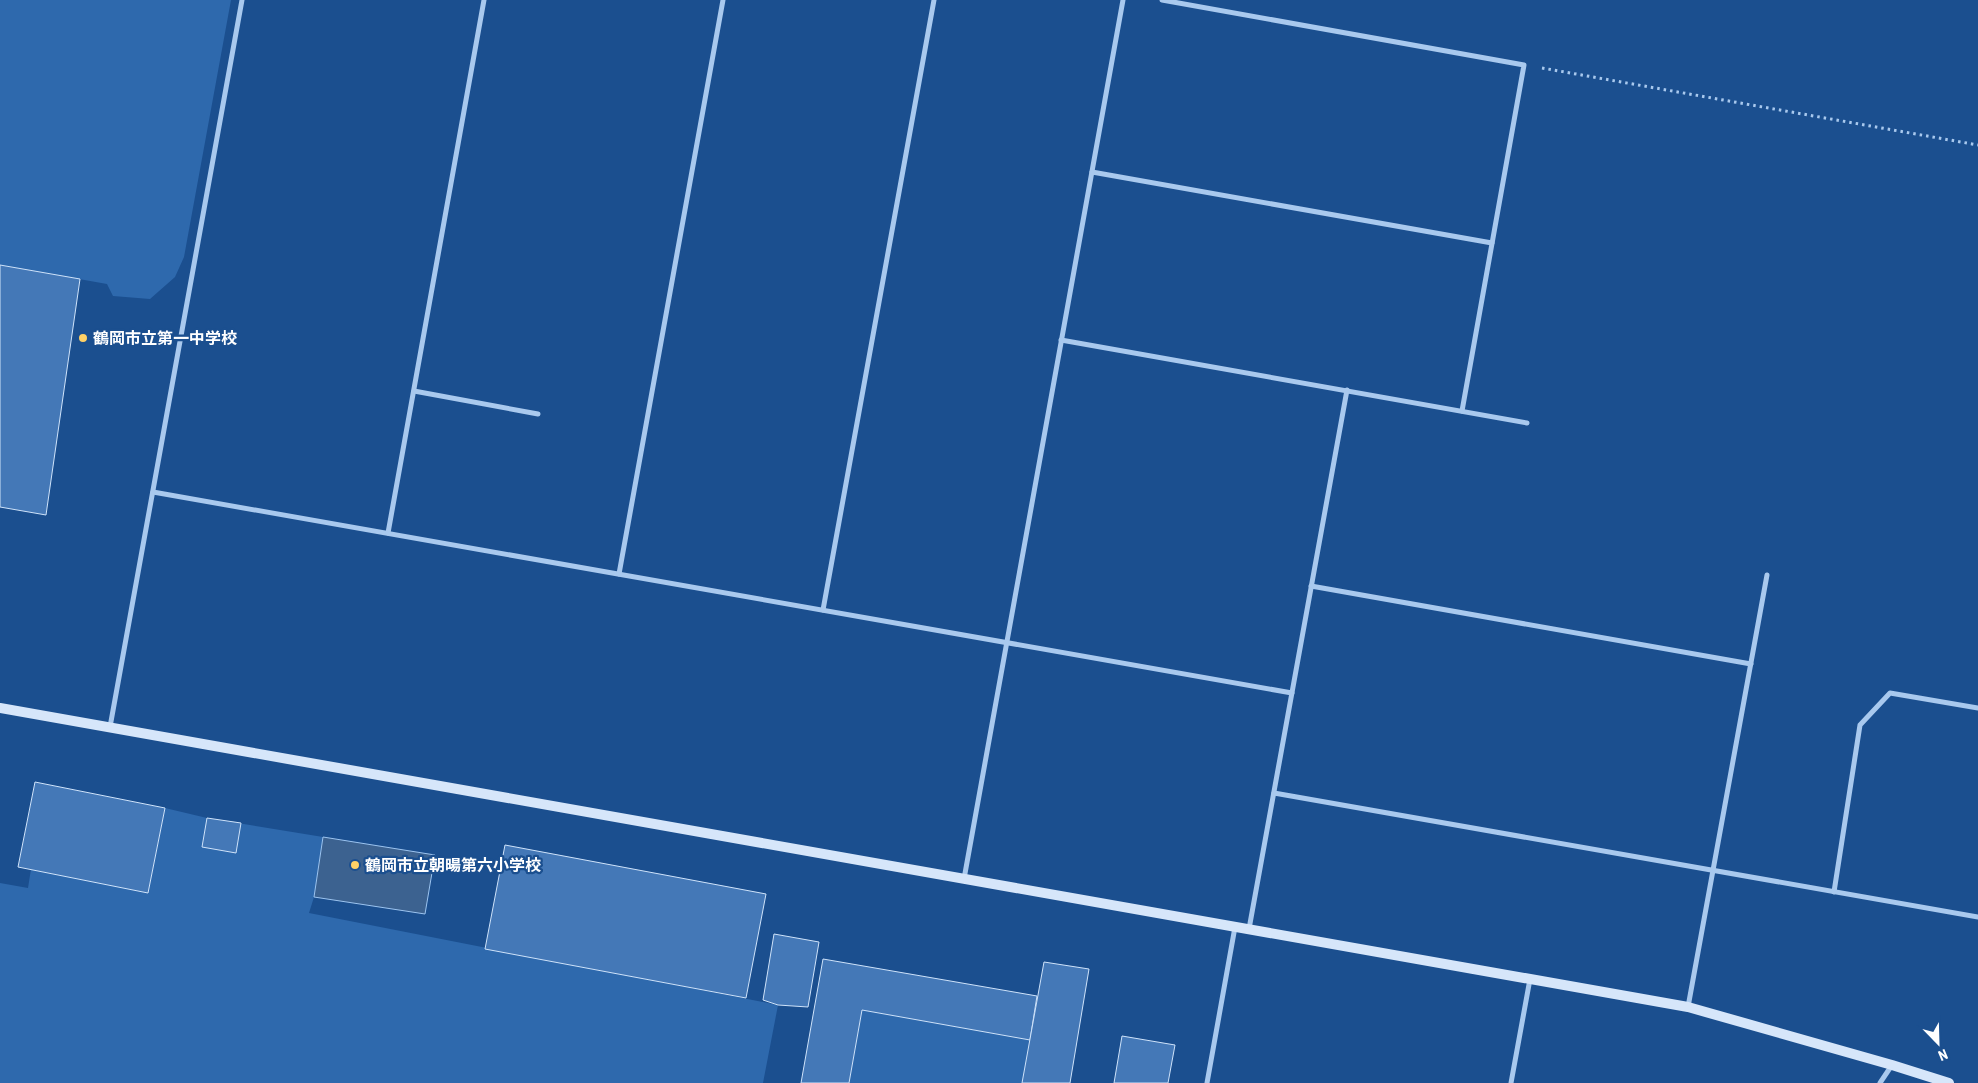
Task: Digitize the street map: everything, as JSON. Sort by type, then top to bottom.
[{"type":"street","points":[[110,728],[242,0]]},
{"type":"street","points":[[388,533],[484,0]]},
{"type":"street","points":[[619,574],[723,0]]},
{"type":"street","points":[[823,610],[934,0]]},
{"type":"street","points":[[964,879],[1123,0]]},
{"type":"street","points":[[1162,0],[1524,65],[1462,411]]},
{"type":"street","points":[[1092,172],[1492,243]]},
{"type":"street","points":[[1061,340],[1527,423]]},
{"type":"street","points":[[1249,929],[1347,390]]},
{"type":"street","points":[[414,391],[538,414]]},
{"type":"street","points":[[153,492],[1292,694]]},
{"type":"street","points":[[1688,1007],[1767,575]]},
{"type":"street","points":[[1311,586],[1751,664]]},
{"type":"street","points":[[1834,892],[1860,725],[1890,693],[1978,708]]},
{"type":"street","points":[[0,708],[1688,1007],[1949,1083]]},
{"type":"street","points":[[1274,793],[1978,918]]},
{"type":"street","points":[[1207,1083],[1235,927]]},
{"type":"street","points":[[1511,1083],[1530,979]]},
{"type":"street","points":[[1880,1083],[1892,1065]]},
{"type":"path","points":[[1524,65],[1978,145]]},
{"type":"shaded area","points":[[0,0],[231,0],[184,257],[175,277],[150,299],[113,296],[107,284],[0,265]]},
{"type":"shaded area","points":[[165,808],[207,818],[323,837],[314,897],[309,913],[778,1005],[763,1083],[0,1083],[0,883],[28,888],[31,869],[148,892]]},
{"type":"shaded area","points":[[323,837],[435,855],[425,914],[314,897]]},
{"type":"shaded area","points":[[862,1010],[1030,1040],[1022,1083],[849,1083]]},
{"type":"building","points":[[0,265],[80,279],[46,515],[0,507]]},
{"type":"building","points":[[35,782],[165,808],[148,893],[18,867]]},
{"type":"building","points":[[207,818],[241,823],[236,853],[202,847]]},
{"type":"building","points":[[505,845],[766,894],[746,998],[485,949]]},
{"type":"building","points":[[774,934],[819,942],[808,1007],[778,1005],[763,1000]]},
{"type":"building","points":[[823,959],[1037,996],[1030,1040],[862,1010],[849,1083],[801,1083]]},
{"type":"building","points":[[1044,962],[1089,969],[1070,1083],[1022,1083]]},
{"type":"building","points":[[1122,1036],[1175,1045],[1168,1083],[1114,1083]]},
{"type":"place","name":"鶴岡市立第一中学校","points":[[83,338]]},
{"type":"place","name":"鶴岡市立朝暘第六小学校","points":[[355,865]]}]
